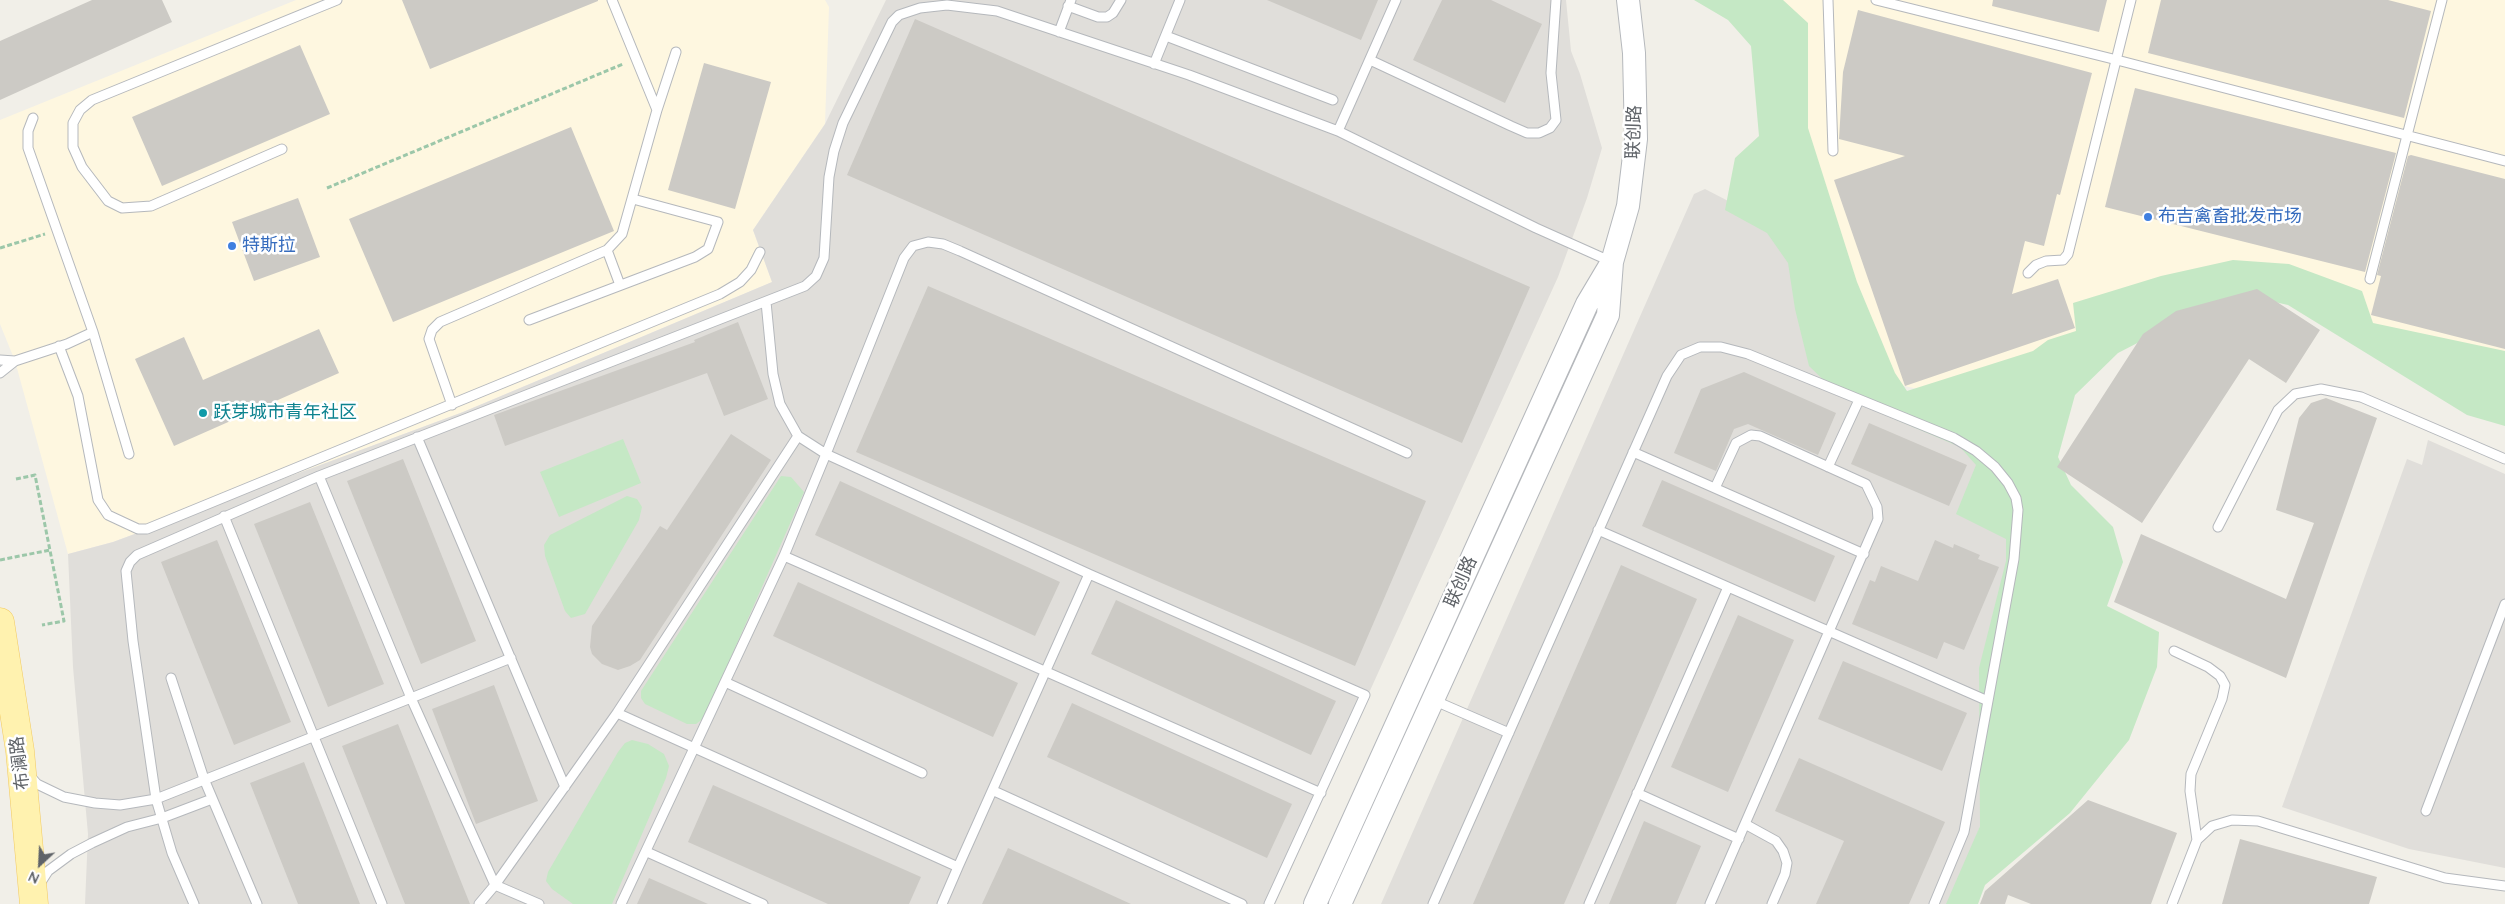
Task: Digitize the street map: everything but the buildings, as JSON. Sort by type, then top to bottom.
[{"type":"main road","name":"布澜路","points":[[0,622],[21,768],[34,899]]},
{"type":"street","name":"联创路","points":[[1315,904],[1423,695],[1608,315],[1612,262],[1628,206],[1636,138],[1634,53],[1628,0]]},
{"type":"street","name":"联创路","points":[[1340,904],[1423,695]]},
{"type":"lane","points":[[282,149],[151,206],[122,208],[108,201],[82,167],[73,147],[73,123],[80,110],[92,100],[337,0]]},
{"type":"lane","points":[[612,0],[657,110]]},
{"type":"lane","points":[[1059,32],[1070,3],[1098,17],[1107,17],[1113,13],[1121,0]]},
{"type":"lane","points":[[1154,64],[1180,0]]},
{"type":"lane","points":[[1338,131],[1396,0]]},
{"type":"lane","points":[[1370,60],[1519,130],[1528,133],[1539,133],[1550,128],[1556,120],[1551,73],[1556,0]]},
{"type":"lane","points":[[1828,0],[1833,151]]},
{"type":"lane","points":[[1876,0],[2117,60],[2505,161]]},
{"type":"lane","points":[[2028,273],[2036,265],[2046,261],[2063,260],[2068,254],[2132,0]]},
{"type":"lane","points":[[2370,279],[2441,0]]},
{"type":"lane","points":[[194,904],[172,853],[156,799],[133,641],[126,571],[137,554],[319,476],[805,286],[816,276],[824,258],[829,177],[834,151],[843,123],[892,22],[899,15],[920,8],[955,6],[997,11],[1154,64],[1338,131],[1536,228],[1612,262]]},
{"type":"lane","points":[[1166,36],[1333,100]]},
{"type":"lane","points":[[452,405],[429,339],[440,322],[607,250],[622,234],[657,110],[676,52]]},
{"type":"lane","points":[[33,118],[28,131],[28,148],[93,332],[129,454]]},
{"type":"lane","points":[[530,320],[620,284],[696,257],[708,249],[718,222],[633,199]]},
{"type":"lane","points":[[621,904],[784,556],[904,258],[913,246],[928,242],[943,244],[970,255],[1408,453]]},
{"type":"lane","points":[[607,250],[620,284]]},
{"type":"lane","points":[[59,346],[78,396],[98,500],[108,515],[138,529],[164,524],[720,294],[740,282],[750,270],[760,252]]},
{"type":"lane","points":[[766,302],[776,389],[780,404],[798,436],[826,454],[1090,574],[1365,695],[1270,904]]},
{"type":"lane","points":[[0,373],[15,361],[93,332]]},
{"type":"lane","points":[[1433,904],[1667,376],[1681,355],[1700,347],[1722,347],[1748,354],[1954,438],[1976,451],[2000,472],[2016,498],[2018,510],[2014,559],[1964,832],[1934,904]]},
{"type":"lane","points":[[0,360],[15,361]]},
{"type":"lane","points":[[2218,527],[2278,410],[2296,394],[2322,389],[2361,397],[2505,459]]},
{"type":"lane","points":[[1828,467],[1859,400]]},
{"type":"lane","points":[[1710,904],[1878,519],[1873,495],[1866,484],[1760,436],[1751,435],[1736,443],[1715,488]]},
{"type":"lane","points":[[479,904],[496,885],[618,713],[798,436]]},
{"type":"lane","points":[[417,438],[566,787]]},
{"type":"lane","points":[[1633,452],[1864,554]]},
{"type":"lane","points":[[319,476],[411,698],[496,885],[533,903]]},
{"type":"lane","points":[[224,516],[382,904]]},
{"type":"lane","points":[[1598,530],[1988,701]]},
{"type":"lane","points":[[784,556],[1047,670],[1321,793]]},
{"type":"lane","points":[[942,904],[1090,574]]},
{"type":"lane","points":[[1588,904],[1728,587]]},
{"type":"lane","points":[[2426,811],[2505,604]]},
{"type":"lane","points":[[2174,651],[2208,667],[2220,676],[2225,684],[2222,699],[2191,774],[2190,792],[2197,840]]},
{"type":"lane","points":[[21,768],[37,784],[64,797],[120,805],[156,799],[511,658]]},
{"type":"lane","points":[[171,678],[204,779],[257,904]]},
{"type":"lane","points":[[725,682],[922,773]]},
{"type":"lane","points":[[1423,695],[1509,733]]},
{"type":"lane","points":[[618,713],[958,867]]},
{"type":"lane","points":[[994,791],[1242,904]]},
{"type":"lane","points":[[1637,793],[1739,839]]},
{"type":"lane","points":[[34,899],[48,871],[71,854],[127,827],[162,818],[212,798]]},
{"type":"lane","points":[[2172,904],[2197,840],[2212,826],[2232,820],[2258,822],[2445,878],[2505,886]]},
{"type":"lane","points":[[1745,824],[1776,841],[1783,851],[1787,863],[1785,874],[1772,904]]},
{"type":"lane","points":[[647,852],[762,904]]},
{"type":"path","points":[[327,188],[635,59]]},
{"type":"path","points":[[0,248],[57,230]]},
{"type":"path","points":[[16,479],[35,475],[64,621],[42,625]]},
{"type":"path","points":[[0,560],[50,550]]},
{"type":"shaded area","points":[[296,0],[825,0],[829,7],[825,124],[753,230],[772,282],[463,412],[113,542],[68,554],[15,361],[0,324],[0,120]]},
{"type":"shaded area","points":[[886,0],[1566,0],[1571,51],[1580,74],[1602,148],[1587,198],[1558,277],[1273,904],[85,904],[88,834],[73,667],[68,554],[113,542],[463,412],[772,282],[753,230],[825,124]]},
{"type":"shaded area","name":"布吉禽畜批发市场","points":[[1729,0],[2505,0],[2505,370],[2264,286],[1994,405],[1876,380],[1788,60]]},
{"type":"shaded area","points":[[1705,189],[1765,220],[1787,242],[1819,352],[1970,438],[2026,501],[1980,826],[1952,904],[1381,904],[1694,194]]},
{"type":"shaded area","points":[[2428,440],[2505,474],[2505,868],[2409,849],[2282,807],[2407,459],[2422,465]]},
{"type":"green space","points":[[1694,0],[1783,0],[1808,23],[1808,128],[1857,282],[1895,373],[1907,391],[2033,351],[2048,340],[2076,331],[2073,303],[2161,276],[2233,260],[2289,264],[2362,291],[2373,323],[2505,351],[2505,426],[2467,415],[2288,305],[2248,296],[2182,320],[2118,353],[2075,395],[2058,457],[2071,485],[2113,527],[2123,562],[2107,606],[2159,632],[2157,667],[2129,740],[2070,813],[1985,885],[1978,904],[1946,904],[1980,826],[1979,668],[2006,561],[2006,539],[1956,514],[1976,465],[1960,447],[1840,396],[1809,366],[1795,309],[1788,263],[1767,233],[1725,210],[1735,158],[1759,136],[1751,46],[1728,20]]},
{"type":"green space","points":[[623,439],[641,483],[559,517],[540,472]]},
{"type":"green space","points":[[781,476],[791,477],[804,492],[704,718],[696,724],[687,724],[645,704],[641,698],[641,691]]},
{"type":"green space","points":[[627,496],[637,499],[642,507],[639,520],[585,614],[571,618],[565,611],[545,556],[544,545],[550,535]]},
{"type":"green space","points":[[632,740],[648,744],[664,754],[669,766],[666,778],[612,904],[573,904],[552,889],[546,881],[548,872],[618,752],[625,743]]},
{"type":"place","name":"布吉禽畜批发市场","points":[[2148,217]]},
{"type":"place","name":"特斯拉","points":[[232,246]]},
{"type":"place","name":"跃芽城市青年社区","points":[[203,413]]}]
